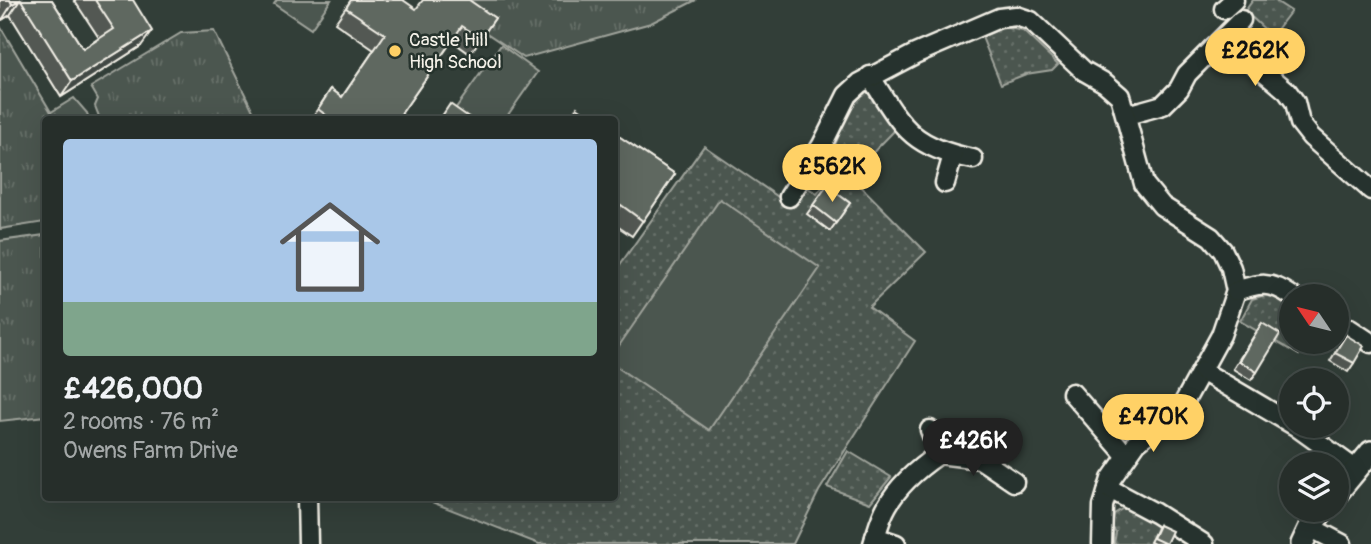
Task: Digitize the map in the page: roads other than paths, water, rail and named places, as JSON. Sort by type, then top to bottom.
[{"type":"main road","points":[[1349,478],[1371,452]]},
{"type":"street","points":[[789,197],[822,145],[847,95],[870,76],[999,18],[1016,16],[1031,21],[1084,71],[1105,83],[1120,96],[1144,184],[1162,206],[1211,237],[1231,268],[1236,291],[1221,335],[1182,406],[1138,442],[1111,479],[1103,506],[1101,544]]},
{"type":"street","points":[[1127,115],[1163,105],[1179,89],[1187,74],[1241,20]]},
{"type":"street","points":[[1212,49],[1225,46],[1237,49],[1280,85],[1295,102],[1300,123],[1311,137],[1371,190]]},
{"type":"street","points":[[870,76],[900,123],[923,144],[973,159]]},
{"type":"street","points":[[945,183],[953,155]]},
{"type":"street","points":[[1236,291],[1261,283],[1279,288]]},
{"type":"street","points":[[1349,330],[1371,343]]},
{"type":"street","points":[[1202,371],[1279,417]]},
{"type":"street","points":[[1072,393],[1126,455]]},
{"type":"street","points":[[930,430],[939,454]]},
{"type":"street","points":[[1312,438],[1356,469]]},
{"type":"street","points":[[896,544],[874,541],[885,509],[923,464],[939,454],[980,459],[1014,482]]},
{"type":"street","points":[[1108,488],[1204,544]]},
{"type":"street","points":[[307,501],[308,544]]},
{"type":"street","points":[[1306,536],[1342,544]]},
{"type":"place","name":"Castle Hill High School","points":[[395,51]]}]
